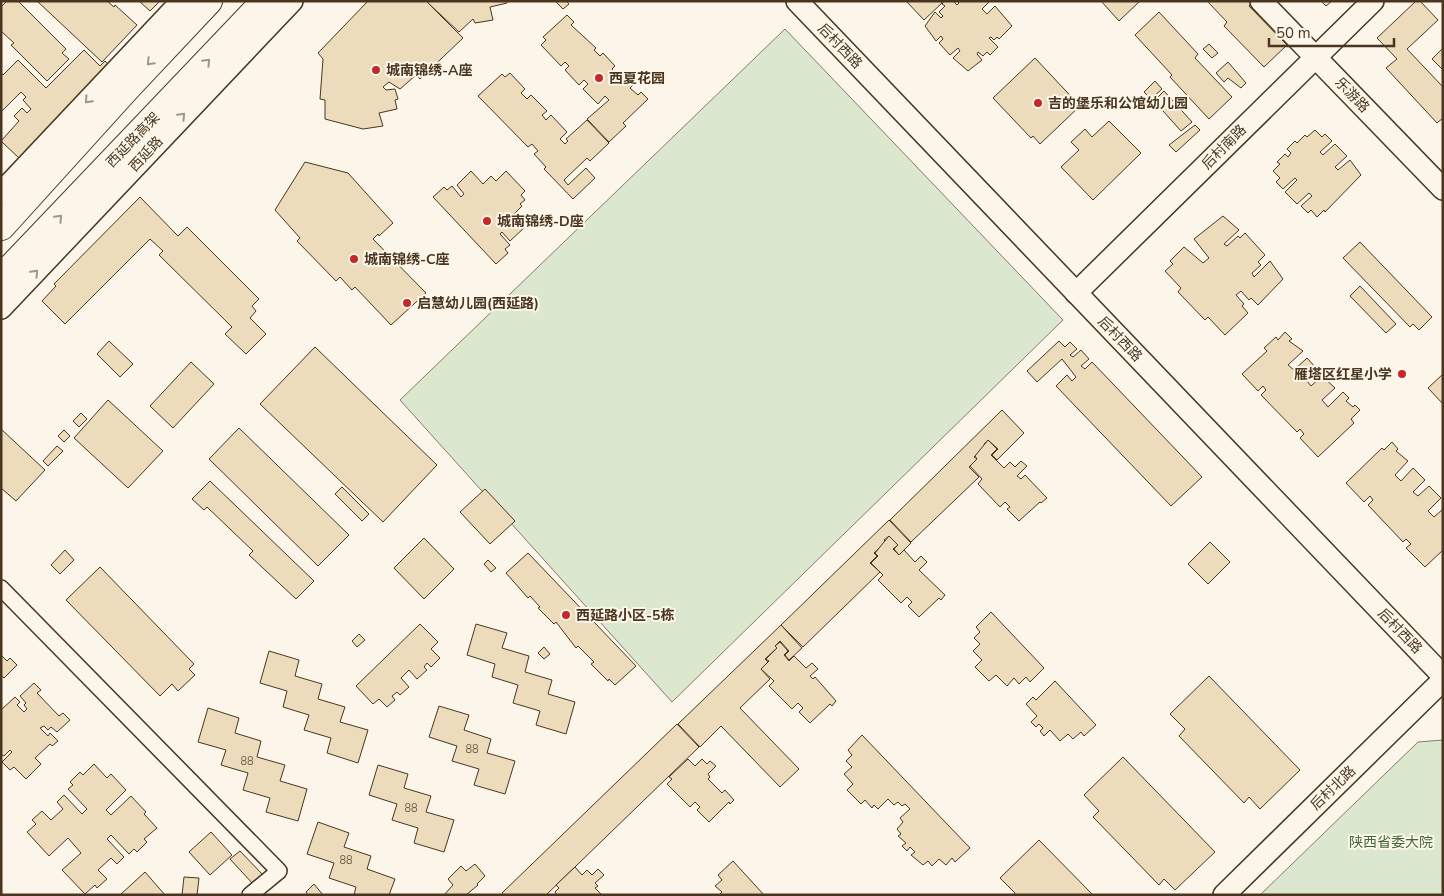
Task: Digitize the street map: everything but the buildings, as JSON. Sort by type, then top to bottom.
[{"type":"highway","points":[[1,226],[208,1]]},
{"type":"highway","name":"西延路高架","points":[[1,279],[266,1]]},
{"type":"street","points":[[1,193],[182,1]]},
{"type":"street","name":"西延路","points":[[1,308],[292,1]]},
{"type":"street","name":"后村西路","points":[[797,1],[1443,676]]},
{"type":"street","name":"乐游路","points":[[1261,1],[1443,189]]},
{"type":"street","name":"后村南路","points":[[1076,293],[1373,1]]},
{"type":"street","points":[[1,588],[279,871],[250,895]]},
{"type":"street","name":"后村北路","points":[[1224,895],[1443,680]]},
{"type":"green space","points":[[785,29],[1063,320],[672,702],[400,400]]},
{"type":"green space","name":"陕西省委大院","points":[[1443,740],[1443,895],[1260,895],[1418,742]]},
{"type":"place","name":"城南锦绣-A座","points":[[376,70]]},
{"type":"place","name":"西夏花园","points":[[599,78]]},
{"type":"place","name":"吉的堡乐和公馆幼儿园","points":[[1038,103]]},
{"type":"place","name":"城南锦绣-D座","points":[[487,221]]},
{"type":"place","name":"城南锦绣-C座","points":[[354,259]]},
{"type":"place","name":"启慧幼儿园(西延路)","points":[[407,303]]},
{"type":"place","name":"雁塔区红星小学","points":[[1402,374]]},
{"type":"place","name":"西延路小区-5栋","points":[[566,615]]}]
